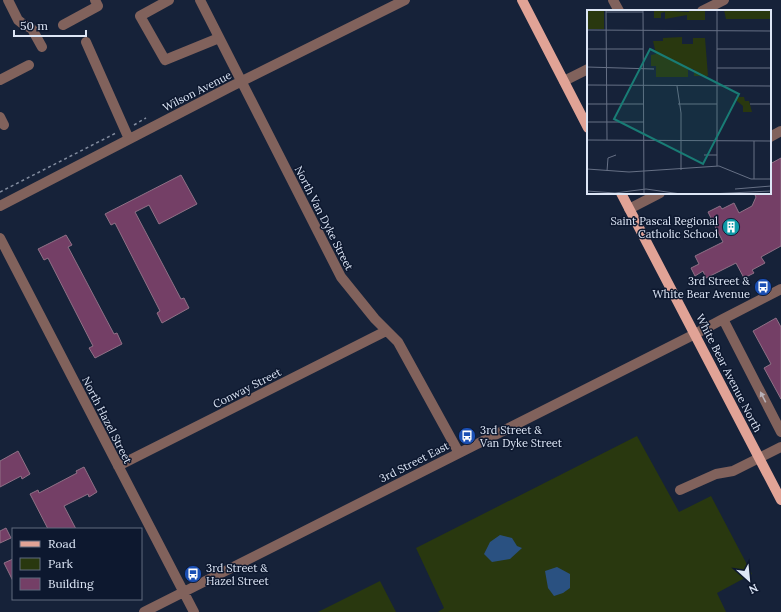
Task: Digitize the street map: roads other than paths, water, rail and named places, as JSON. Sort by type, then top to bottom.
[{"type":"main road","points":[[522,0],[587,126]]},
{"type":"main road","name":"White Bear Avenue North","points":[[622,194],[781,500]]},
{"type":"street","points":[[8,0],[18,20],[32,29],[42,46]]},
{"type":"street","points":[[63,25],[98,6],[95,0]]},
{"type":"street","points":[[169,0],[140,16],[165,60],[219,38]]},
{"type":"street","name":"North Van Dyke Street","points":[[200,0],[341,277],[375,319],[398,342],[459,454]]},
{"type":"street","name":"Wilson Avenue","points":[[0,206],[241,82],[405,0]]},
{"type":"street","points":[[613,0],[618,10]]},
{"type":"street","points":[[704,10],[724,0]]},
{"type":"street","points":[[86,42],[129,139]]},
{"type":"street","points":[[0,80],[29,65]]},
{"type":"street","points":[[564,81],[587,70]]},
{"type":"street","points":[[771,136],[781,131]]},
{"type":"street","points":[[629,208],[658,194]]},
{"type":"street","name":"North Hazel Street","points":[[0,238],[194,612]]},
{"type":"street","name":"3rd Street East","points":[[144,612],[459,454],[781,289]]},
{"type":"street","points":[[722,319],[781,432]]},
{"type":"street","name":"Conway Street","points":[[118,466],[386,331]]},
{"type":"street","points":[[680,490],[716,474],[732,471],[781,447]]},
{"type":"water","points":[[500,535],[512,538],[517,546],[522,548],[510,559],[492,562],[484,554],[490,542]]},
{"type":"water","points":[[557,567],[570,574],[570,588],[563,593],[554,596],[548,588],[545,571]]},
{"type":"place","name":"Saint Pascal Regional Catholic School","points":[[731,227]]},
{"type":"place","name":"3rd Street & White Bear Avenue","points":[[763,287]]},
{"type":"place","name":"3rd Street & Van Dyke Street","points":[[467,436]]},
{"type":"place","name":"3rd Street & Hazel Street","points":[[193,574]]}]
